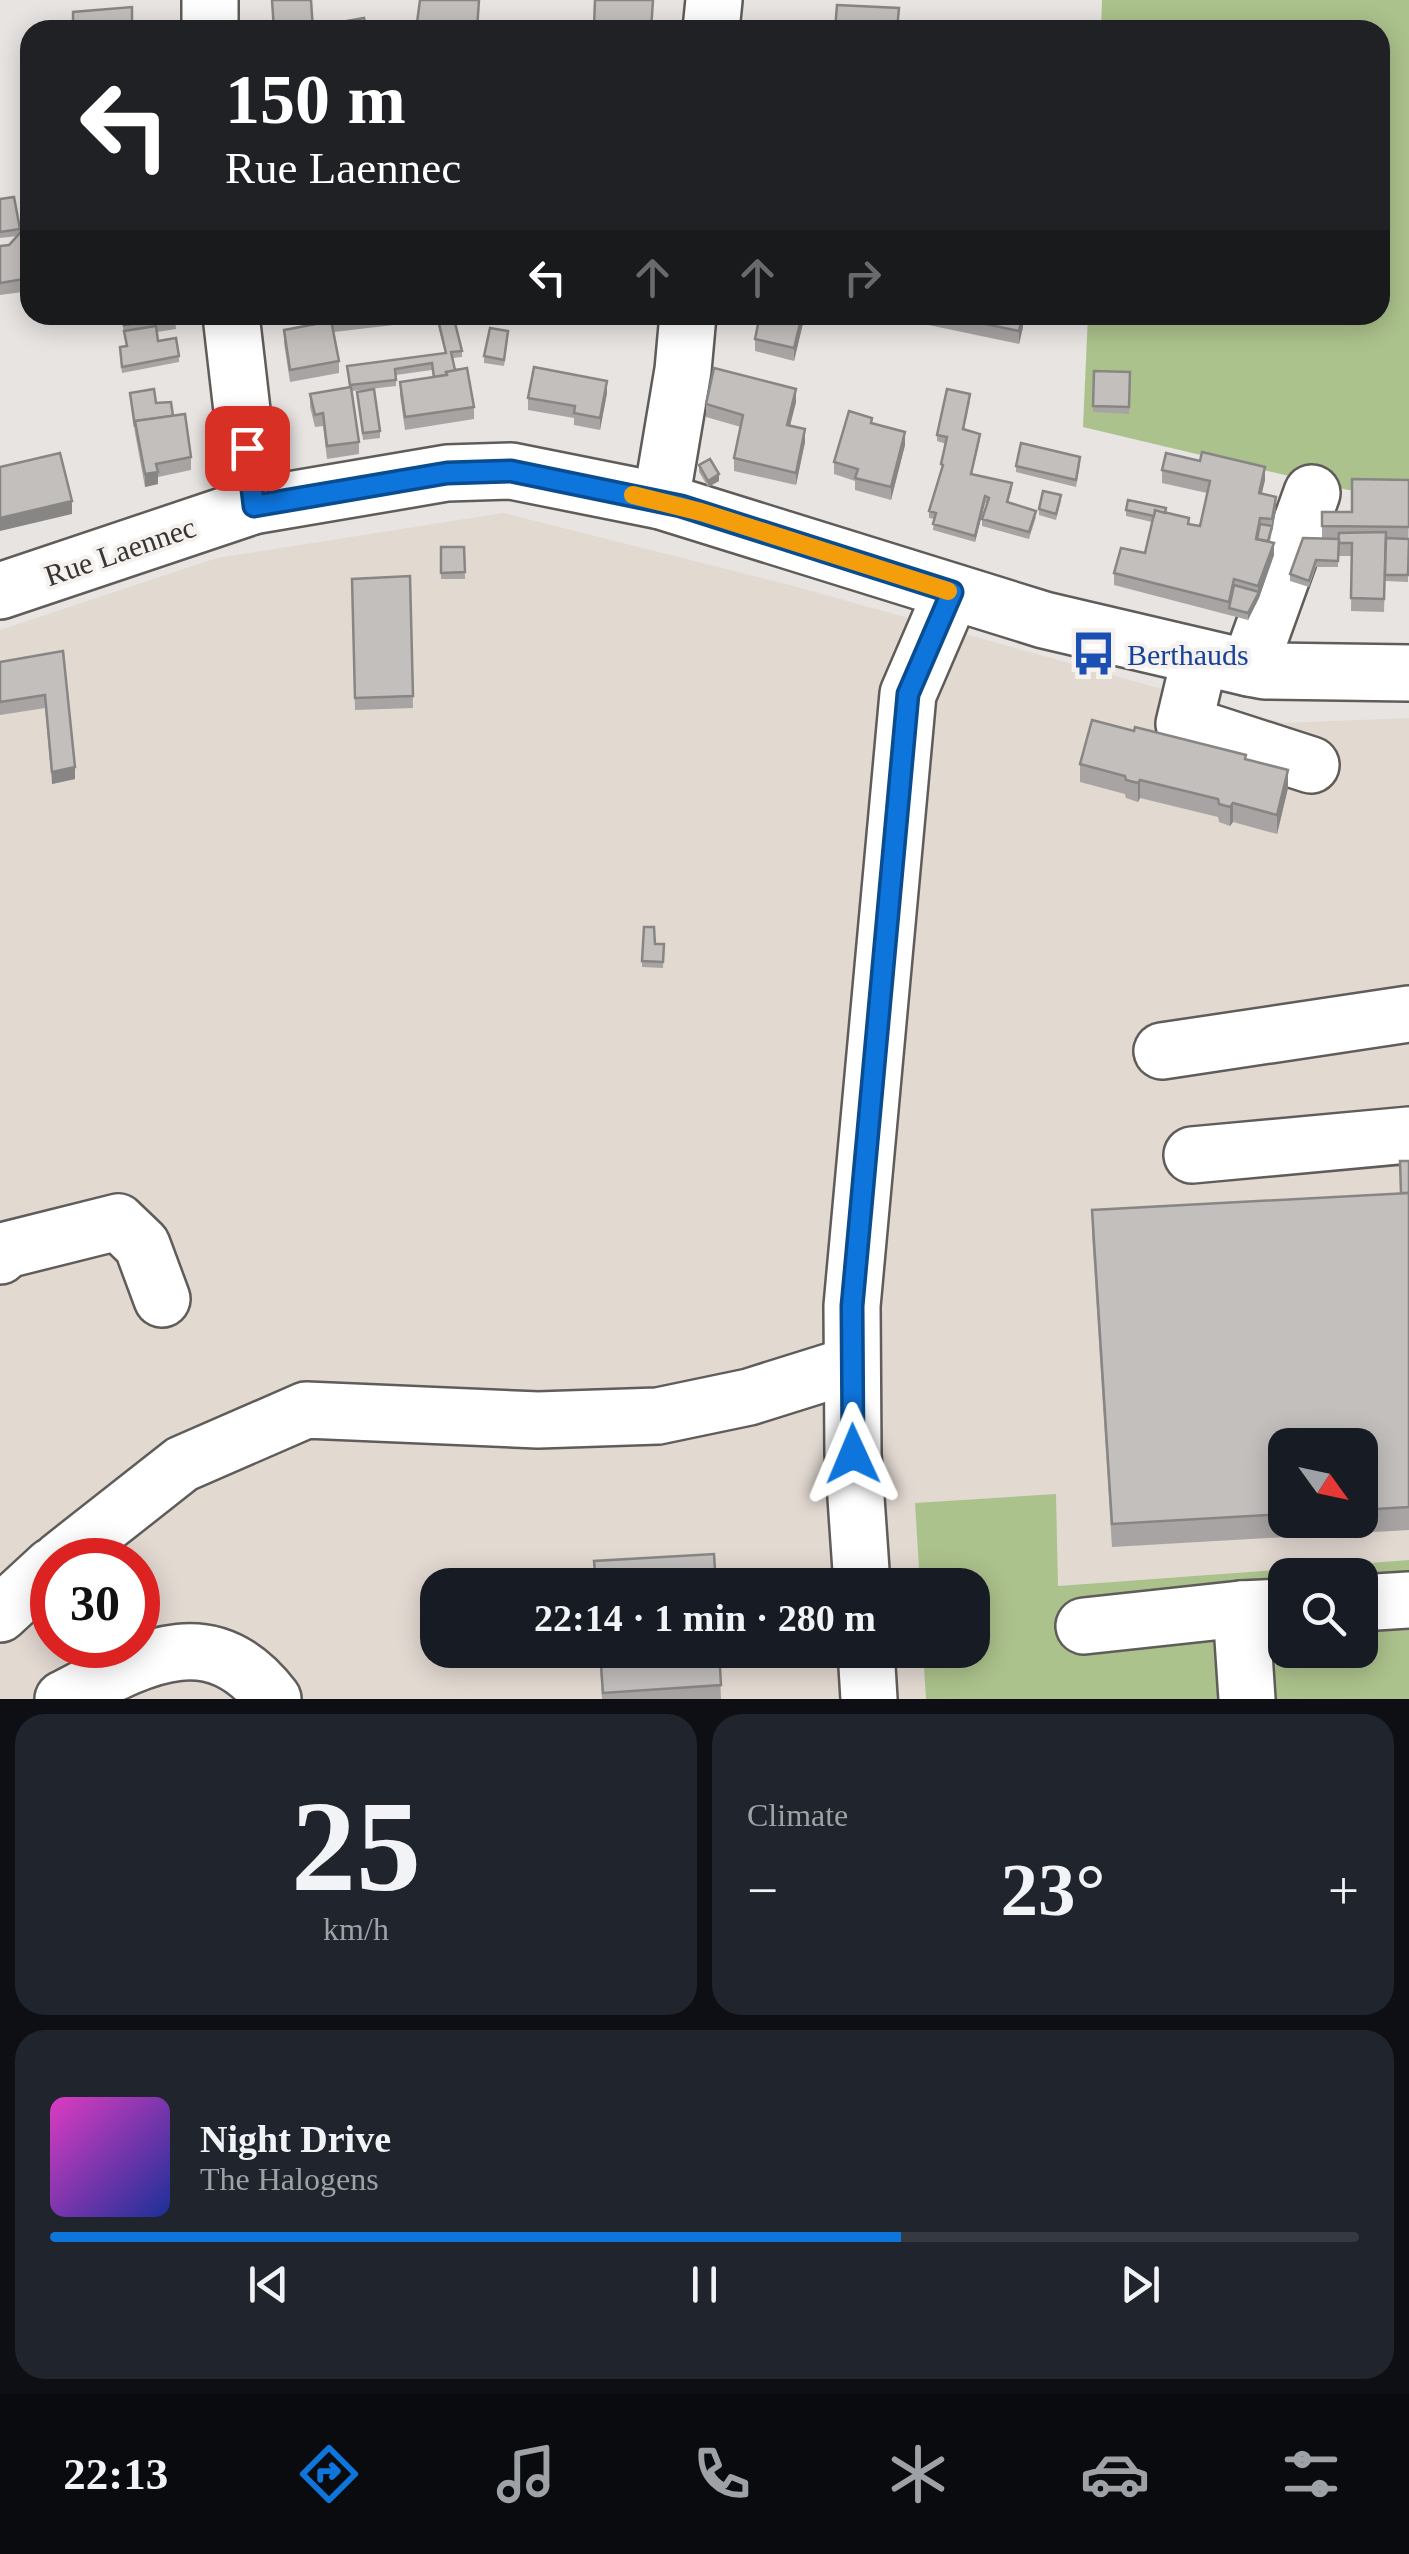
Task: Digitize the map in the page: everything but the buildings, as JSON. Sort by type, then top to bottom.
[{"type":"street","points":[[232,325],[254,506]]},
{"type":"street","points":[[661,501],[687,325]]},
{"type":"street","name":"Rue Laennec","points":[[0,591],[254,506],[447,473],[511,471],[661,501],[1044,620],[1264,672],[1409,673]]},
{"type":"street","points":[[1311,765],[1184,724],[1224,662],[1312,494]]},
{"type":"street","points":[[861,1568],[852,1306],[908,694],[952,592]]},
{"type":"street","points":[[1162,1051],[1409,1014]]},
{"type":"street","points":[[1192,1155],[1409,1135]]},
{"type":"street","points":[[0,1256],[6,1250],[118,1222],[142,1245],[162,1299]]},
{"type":"street","points":[[88,1538],[182,1464],[306,1410],[538,1420],[658,1416],[749,1397],[852,1365]]},
{"type":"street","points":[[0,1614],[30,1586]]},
{"type":"street","points":[[1378,1602],[1409,1600]]},
{"type":"street","points":[[1084,1626],[1263,1608],[1246,1699]]},
{"type":"street","points":[[63,1699],[135,1662],[172,1650],[212,1653],[243,1667],[273,1699]]},
{"type":"street","points":[[867,1668],[869,1699]]},
{"type":"shaded area","points":[[503,513],[790,585],[1284,723],[1409,718],[1409,1560],[1268,1558],[1268,1570],[1057,1586],[1204,1699],[0,1699],[0,630],[217,558]]},
{"type":"green space","points":[[1102,0],[1409,0],[1409,490],[1348,490],[1083,427],[1088,325],[1390,325],[1390,20],[1101,20]]},
{"type":"green space","points":[[1056,1494],[1058,1586],[1268,1570],[1268,1668],[1378,1668],[1378,1562],[1409,1560],[1409,1699],[926,1699],[924,1668],[990,1668],[990,1568],[919,1568],[915,1503]]},
{"type":"slow traffic","points":[[633,495],[701,512],[948,591]]},
{"type":"place","name":"Berthauds","points":[[1094,654]]},
{"type":"route","points":[[247,448],[254,506],[447,473],[511,471],[681,506],[952,592],[908,694],[852,1306],[853,1454]]}]
